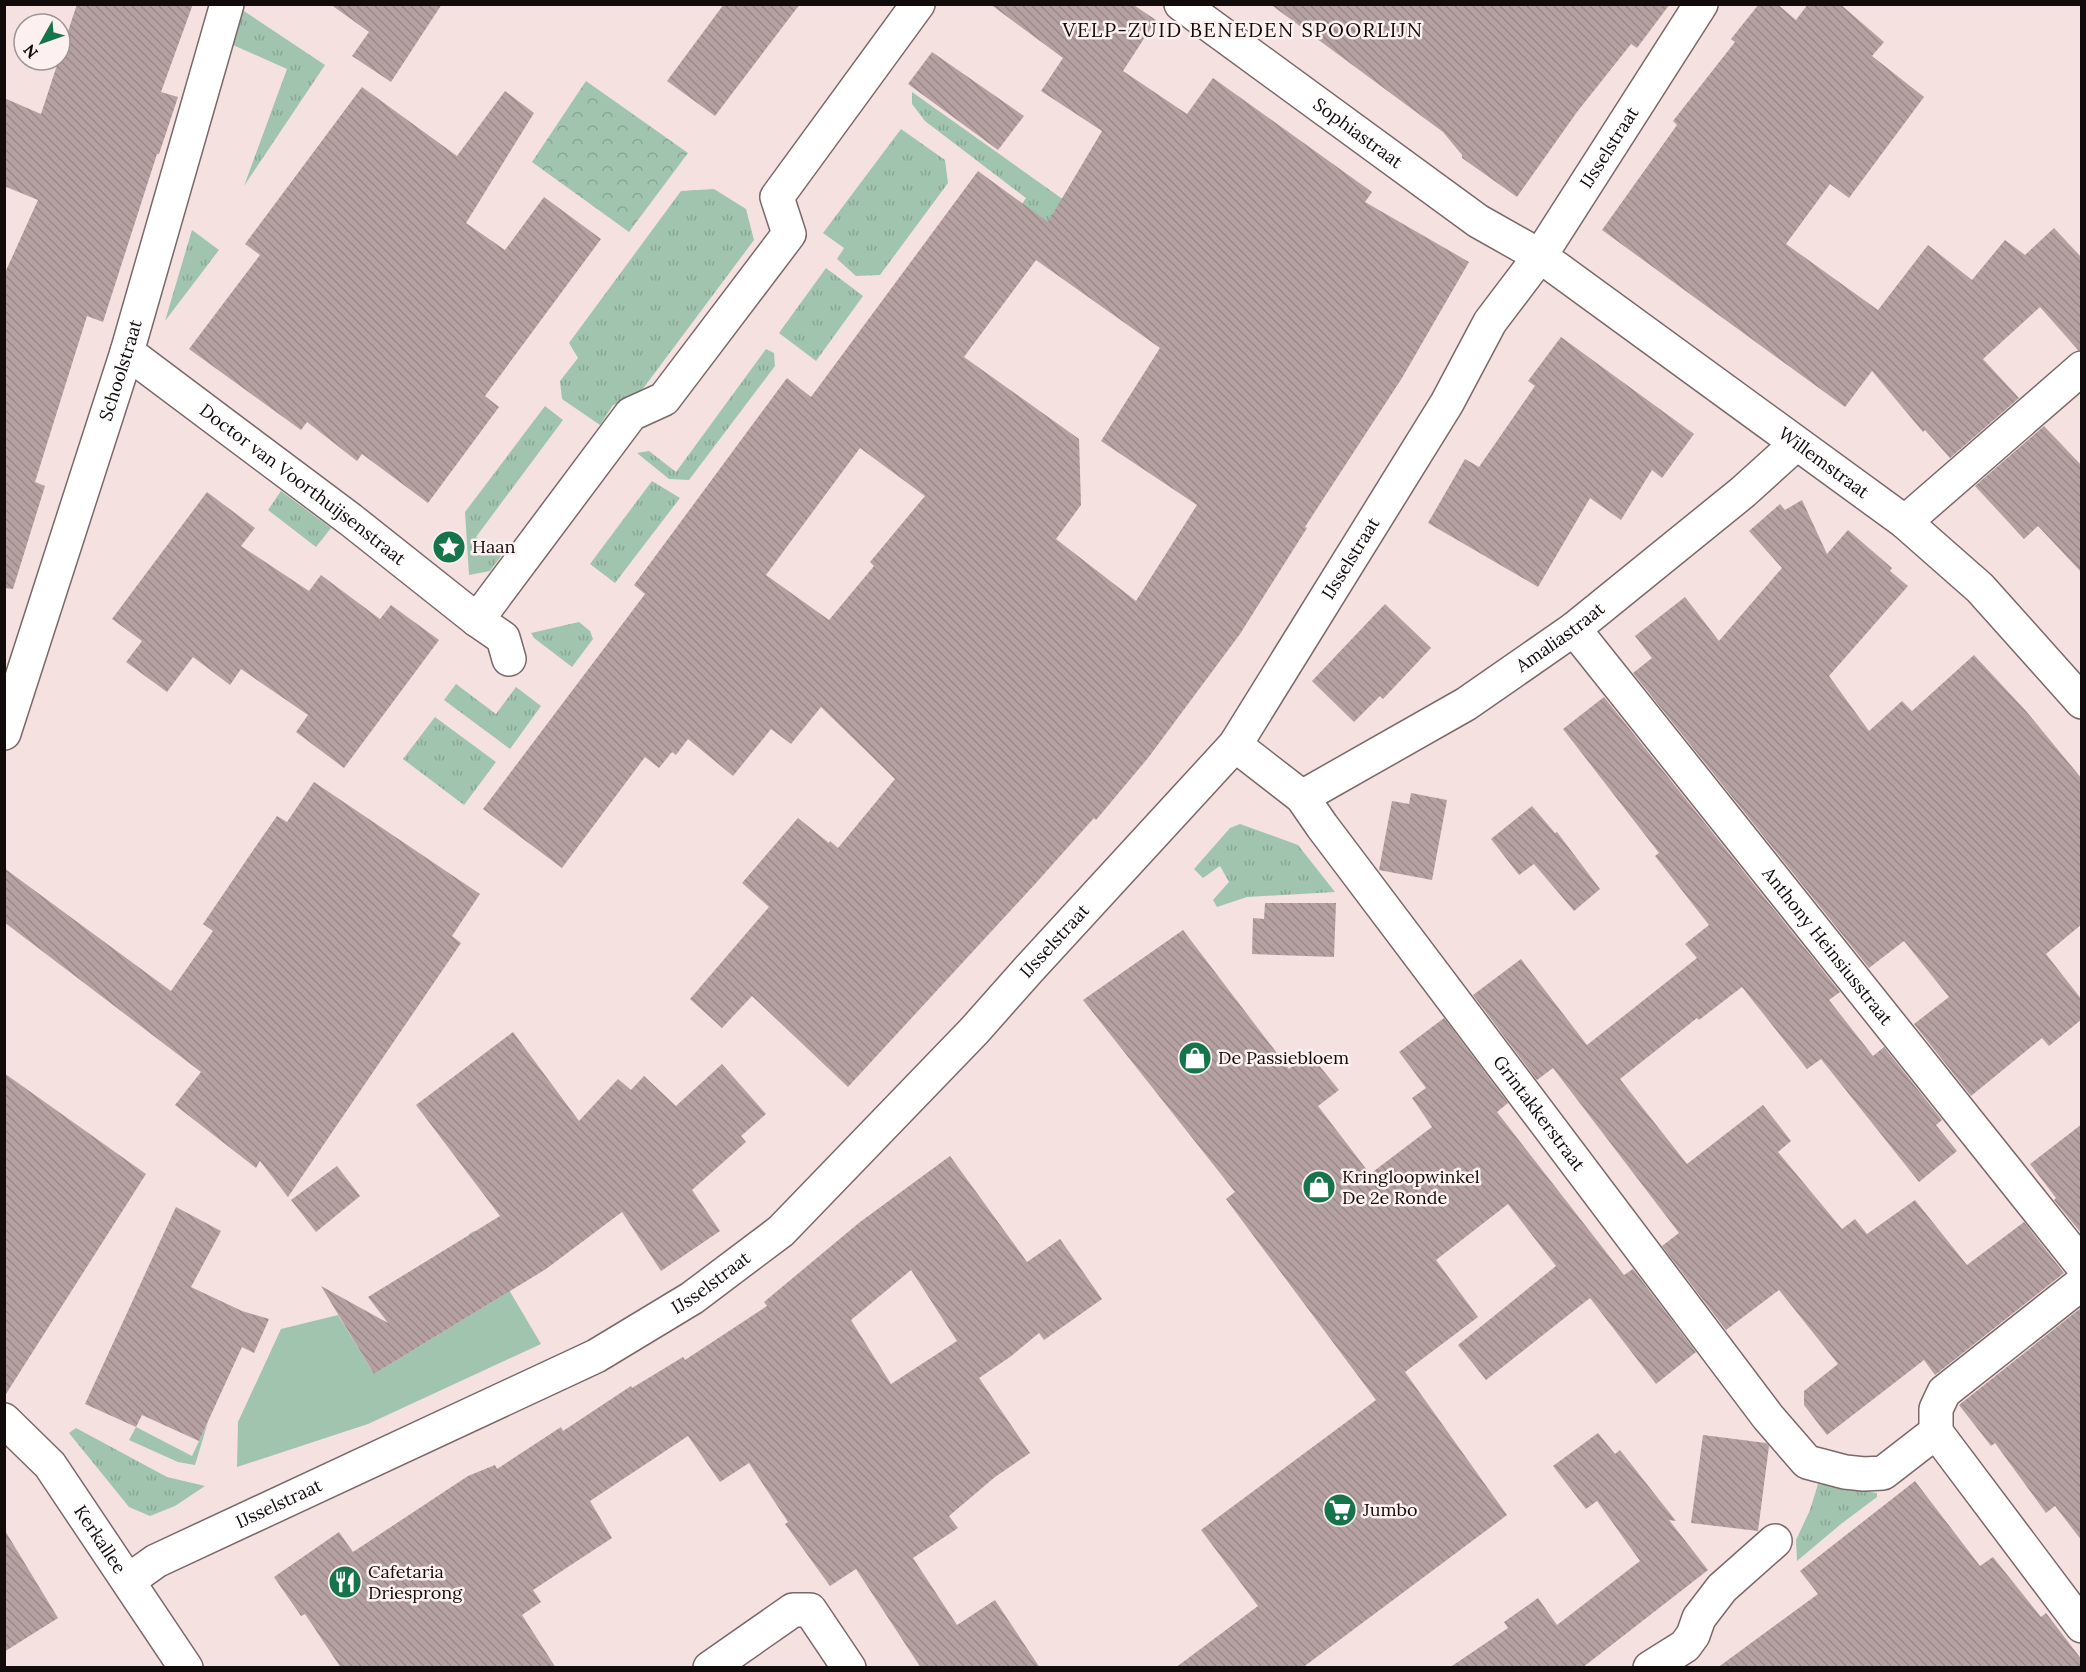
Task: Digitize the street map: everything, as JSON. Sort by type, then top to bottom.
[{"type":"street","name":"Schoolstraat","points":[[4,733],[127,352],[227,4]]},
{"type":"street","points":[[477,620],[631,414],[664,399],[789,234],[777,197],[918,4]]},
{"type":"street","name":"Sophiastraat","points":[[1181,4],[1479,221],[1540,256]]},
{"type":"street","name":"IJsselstraat","points":[[128,1581],[156,1561],[596,1356],[692,1298],[781,1231],[967,1038],[1235,745],[1447,402],[1490,322],[1540,256],[1701,4]]},
{"type":"street","name":"Willemstraat","points":[[1540,256],[1905,522],[1980,588],[2082,702]]},
{"type":"street","name":"Doctor van Voorthuijsenstraat","points":[[127,352],[351,520],[503,638],[509,659]]},
{"type":"street","points":[[1905,522],[2082,368]]},
{"type":"street","name":"Amaliastraat","points":[[1302,797],[1466,704],[1574,629],[1743,492],[1796,444]]},
{"type":"street","name":"Anthony Heinsiusstraat","points":[[1574,629],[2082,1265]]},
{"type":"street","name":"Grintakkerstraat","points":[[1235,745],[1302,797],[1329,836],[1768,1417],[1807,1462],[1845,1472],[1883,1473],[1936,1432]]},
{"type":"street","points":[[2082,1282],[1944,1392],[1936,1409],[1936,1432],[2082,1626]]},
{"type":"street","name":"Kerkallee","points":[[4,1420],[50,1465],[186,1668]]},
{"type":"street","points":[[1650,1668],[1692,1657],[1693,1635],[1700,1618],[1722,1588],[1775,1541]]},
{"type":"street","points":[[710,1668],[793,1610],[810,1610],[849,1668]]},
{"type":"green space","points":[[241,9],[325,65],[244,186],[287,69],[233,45]]},
{"type":"green space","points":[[586,81],[688,153],[629,232],[532,162]]},
{"type":"green space","points":[[912,92],[1095,222],[1076,248],[1020,207],[1026,198],[925,121],[912,104]]},
{"type":"green space","points":[[901,129],[945,160],[948,183],[880,275],[856,276],[837,259],[844,248],[823,233]]},
{"type":"green space","points":[[714,189],[746,209],[754,240],[642,390],[631,402],[613,405],[600,425],[562,399],[560,381],[578,358],[569,343],[681,191]]},
{"type":"green space","points":[[192,230],[219,250],[165,321]]},
{"type":"green space","points":[[826,268],[863,296],[816,361],[779,333]]},
{"type":"green space","points":[[766,349],[774,353],[775,366],[689,480],[669,479],[637,453],[649,451],[676,472]]},
{"type":"green space","points":[[545,406],[563,420],[476,537],[501,556],[490,571],[469,575],[465,512]]},
{"type":"green space","points":[[652,481],[680,498],[615,583],[590,564]]},
{"type":"green space","points":[[281,491],[331,528],[316,547],[268,510]]},
{"type":"green space","points":[[579,622],[590,631],[593,639],[572,667],[534,638],[531,633]]},
{"type":"green space","points":[[456,684],[496,714],[516,687],[541,706],[510,749],[444,700]]},
{"type":"green space","points":[[435,717],[496,762],[464,805],[403,759]]},
{"type":"green space","points":[[1240,824],[1298,845],[1335,892],[1247,897],[1217,907],[1213,900],[1229,882],[1220,866],[1203,878],[1194,869],[1230,828]]},
{"type":"green space","points":[[474,1231],[541,1344],[368,1424],[237,1467],[238,1422],[281,1329],[338,1315],[374,1374],[505,1294],[469,1234]]},
{"type":"green space","points":[[208,1422],[195,1465],[178,1462],[129,1440],[136,1427],[192,1456]]},
{"type":"green space","points":[[76,1428],[167,1477],[205,1486],[175,1506],[150,1516],[129,1507],[69,1433]]},
{"type":"green space","points":[[1818,1484],[1877,1493],[1877,1497],[1797,1561],[1796,1540],[1810,1510]]},
{"type":"building","points":[[77,4],[193,4],[161,92],[178,97],[159,154],[157,154],[103,322],[87,316],[35,482],[45,486],[13,589],[4,588],[4,275],[38,200],[4,186],[4,98],[41,114],[55,72],[72,72],[72,19]]},
{"type":"building","points":[[330,4],[442,4],[391,82],[352,56],[369,32]]},
{"type":"building","points":[[724,4],[800,4],[715,116],[667,81]]},
{"type":"building","points":[[990,4],[1132,4],[1156,20],[1123,71],[1187,114],[1213,78],[1372,192],[1365,202],[1469,262],[1402,378],[1305,527],[1307,528],[1240,634],[1148,758],[1096,820],[1094,818],[848,1087],[752,996],[722,1028],[690,999],[769,907],[742,883],[798,818],[838,848],[895,779],[821,707],[791,744],[771,729],[733,776],[688,739],[676,755],[672,752],[659,768],[645,757],[562,868],[483,809],[645,594],[634,585],[787,378],[811,397],[978,171],[1048,222],[1102,131],[1041,91],[1063,58]],"holes":[[[1036,260],[1160,348],[1101,441],[1197,505],[1136,601],[1056,539],[1081,505],[1079,439],[964,357]],[[860,448],[925,496],[870,562],[874,566],[829,620],[766,575]]]},
{"type":"building","points":[[1270,4],[1670,4],[1637,48],[1631,44],[1577,112],[1517,197],[1462,158],[1443,132]]},
{"type":"building","points":[[1759,4],[1777,4],[1796,20],[1808,4],[1840,4],[1884,42],[1872,56],[1924,97],[1849,198],[1830,184],[1786,244],[1878,310],[1928,245],[1972,280],[2005,240],[2025,255],[2054,228],[2082,258],[2082,350],[2078,350],[2040,307],[1983,359],[2019,398],[1950,458],[1925,430],[1923,432],[1872,371],[1845,407],[1602,230],[1677,125],[1673,121],[1735,42],[1731,39]]},
{"type":"building","points":[[932,52],[1024,116],[998,150],[908,84]]},
{"type":"building","points":[[362,87],[457,156],[505,91],[534,113],[466,223],[505,250],[544,197],[601,239],[485,396],[499,407],[428,503],[362,454],[357,461],[307,422],[301,430],[189,349],[260,255],[245,244]]},
{"type":"building","points":[[1561,337],[1694,434],[1662,478],[1652,470],[1621,520],[1590,498],[1538,587],[1428,523],[1465,459],[1479,467],[1535,386],[1528,381]]},
{"type":"building","points":[[2044,426],[2082,466],[2082,573],[2038,526],[2024,539],[1975,486]]},
{"type":"building","points":[[207,492],[255,528],[241,546],[309,591],[321,575],[380,619],[391,605],[439,640],[344,768],[296,732],[308,715],[241,669],[230,685],[193,657],[167,692],[126,662],[142,641],[112,619]]},
{"type":"building","points":[[1802,500],[1827,554],[1848,530],[1892,568],[1890,571],[1908,586],[1829,676],[1869,731],[1902,701],[1912,711],[1974,655],[2026,711],[2082,779],[2082,924],[2046,954],[2082,1000],[2082,1019],[2049,1046],[2042,1038],[1971,1096],[1914,1024],[1949,997],[1904,941],[1869,968],[1633,673],[1652,658],[1635,636],[1685,597],[1719,641],[1782,568],[1749,531],[1780,504],[1785,510]]},
{"type":"building","points":[[1385,604],[1431,648],[1383,699],[1380,696],[1354,722],[1312,681]]},
{"type":"building","points":[[1604,697],[1840,992],[1829,1000],[1873,1056],[1884,1047],[1942,1120],[1936,1125],[1957,1151],[1919,1182],[1821,1059],[1807,1069],[1742,987],[1699,1020],[1697,1018],[1620,1079],[1687,1164],[1763,1105],[1791,1141],[1778,1152],[1842,1229],[1855,1219],[1867,1234],[1915,1200],[1967,1265],[2024,1222],[2064,1273],[1935,1375],[1924,1360],[1827,1435],[1804,1405],[1804,1391],[1838,1364],[1779,1290],[1726,1330],[1662,1246],[1679,1233],[1553,1068],[1537,1080],[1473,995],[1521,959],[1587,1045],[1697,958],[1685,944],[1709,925],[1655,856],[1659,853],[1563,729]]},
{"type":"building","points":[[314,782],[480,894],[452,936],[461,943],[288,1197],[260,1161],[256,1168],[175,1105],[201,1072],[4,922],[4,868],[171,991],[213,931],[203,924],[256,846],[277,816],[287,822]]},
{"type":"building","points":[[1411,793],[1447,800],[1432,880],[1379,870],[1392,801],[1409,804]]},
{"type":"building","points":[[1532,806],[1555,833],[1557,832],[1600,889],[1574,911],[1534,864],[1519,875],[1491,839]]},
{"type":"building","points":[[1265,903],[1336,903],[1334,957],[1252,954],[1253,918],[1264,919]]},
{"type":"building","points":[[1183,930],[1289,1069],[1309,1053],[1339,1090],[1318,1106],[1370,1174],[1432,1127],[1412,1098],[1426,1088],[1399,1052],[1444,1018],[1508,1103],[1497,1112],[1624,1275],[1633,1269],[1696,1352],[1656,1384],[1590,1298],[1486,1380],[1458,1345],[1556,1266],[1508,1204],[1436,1260],[1478,1317],[1405,1372],[1507,1515],[1302,1668],[1175,1668],[1258,1606],[1201,1530],[1376,1400],[1226,1199],[1235,1192],[1083,1000]]},
{"type":"building","points":[[513,1032],[579,1121],[618,1079],[631,1090],[644,1076],[676,1106],[722,1064],[766,1114],[741,1136],[746,1142],[692,1190],[720,1231],[661,1271],[622,1212],[546,1269],[374,1374],[321,1286],[388,1323],[368,1297],[500,1216],[416,1105]]},
{"type":"building","points":[[4,1073],[146,1174],[4,1397]]},
{"type":"building","points":[[2082,1124],[2082,1234],[2054,1200],[2056,1198],[2030,1164]]},
{"type":"building","points":[[950,1156],[1027,1262],[1060,1239],[1102,1299],[1044,1340],[1039,1333],[1010,1357],[979,1378],[1030,1453],[995,1477],[949,1516],[958,1528],[913,1558],[957,1625],[995,1600],[1040,1668],[921,1668],[856,1569],[830,1586],[785,1524],[788,1522],[749,1463],[720,1482],[688,1436],[590,1501],[612,1538],[533,1590],[541,1602],[522,1615],[556,1668],[341,1668],[305,1614],[301,1616],[274,1577],[339,1532],[353,1552],[468,1476],[495,1465],[497,1469],[561,1427],[563,1431],[631,1386],[632,1388],[683,1357],[685,1360],[767,1306],[764,1302],[860,1222]],"holes":[[[911,1270],[957,1341],[891,1384],[851,1320]]]},
{"type":"building","points":[[337,1166],[360,1196],[316,1232],[291,1200]]},
{"type":"building","points":[[176,1207],[221,1231],[191,1287],[242,1311],[269,1319],[254,1353],[242,1347],[199,1441],[142,1415],[136,1427],[85,1404]]},
{"type":"building","points":[[2082,1307],[2082,1541],[2055,1506],[2046,1513],[1995,1443],[1991,1446],[1959,1405]]},
{"type":"building","points":[[1598,1433],[1615,1454],[1620,1450],[1676,1521],[1669,1520],[1708,1570],[1582,1668],[1449,1668],[1508,1628],[1504,1622],[1538,1598],[1557,1625],[1640,1561],[1597,1501],[1586,1509],[1553,1466]]},
{"type":"building","points":[[1703,1435],[1766,1443],[1769,1446],[1758,1531],[1691,1523]]},
{"type":"building","points":[[1915,1481],[1980,1566],[1993,1557],[2041,1617],[2046,1613],[2082,1660],[2082,1668],[1717,1668],[1818,1594],[1800,1571]]},
{"type":"building","points":[[4,1529],[58,1618],[4,1652]]},
{"type":"place","name":"Haan","points":[[449,547]]},
{"type":"place","name":"De Passiebloem","points":[[1195,1058]]},
{"type":"place","name":"Kringloopwinkel De 2e Ronde","points":[[1319,1187]]},
{"type":"place","name":"Jumbo","points":[[1340,1510]]},
{"type":"place","name":"Cafetaria Driesprong","points":[[345,1582]]},
{"type":"district","name":"VELP-ZUID BENEDEN SPOORLIJN","points":[[1243,30]]}]
